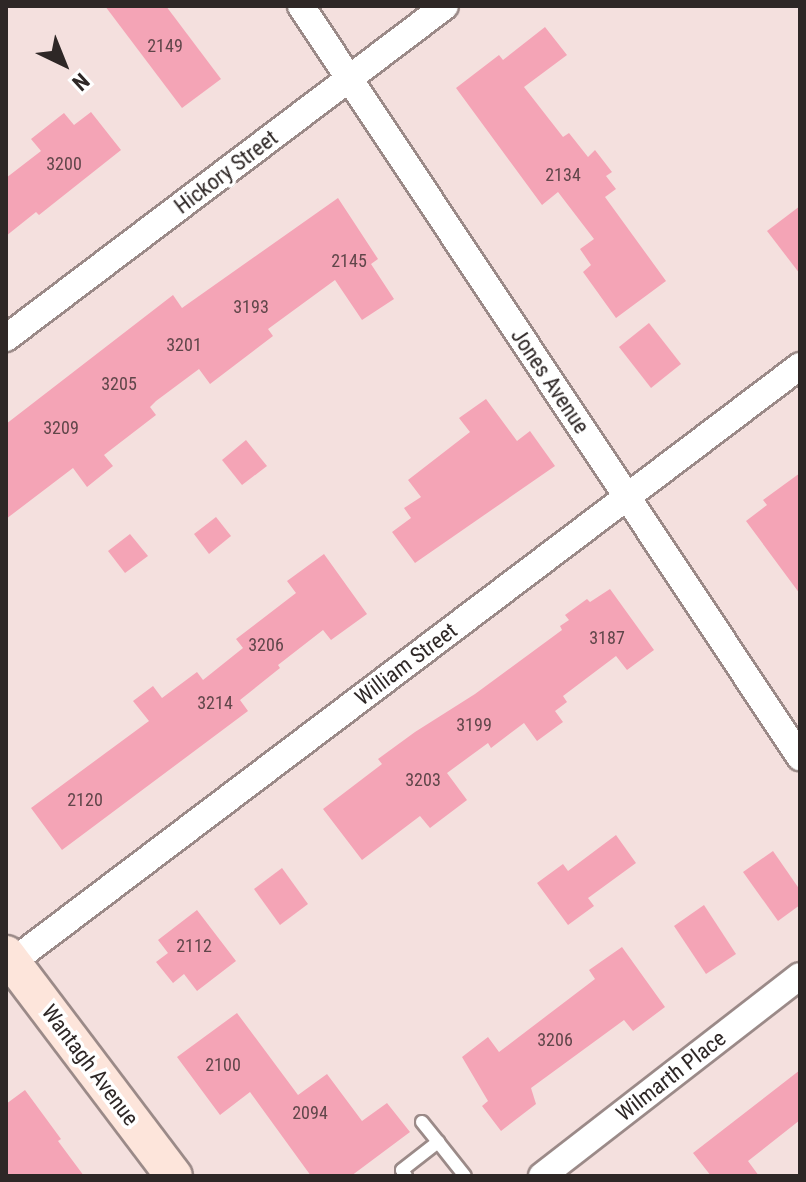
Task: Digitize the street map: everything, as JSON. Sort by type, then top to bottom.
[{"type":"main road","name":"Wantagh Avenue","points":[[9,958],[174,1176]]},
{"type":"street","name":"Jones Avenue","points":[[301,6],[800,757]]},
{"type":"street","name":"Hickory Street","points":[[6,338],[445,6]]},
{"type":"street","name":"William Street","points":[[9,958],[800,366]]},
{"type":"street","name":"Wilmarth Place","points":[[542,1176],[800,976]]},
{"type":"lane","points":[[422,1122],[465,1176]]},
{"type":"lane","points":[[406,1176],[402,1170],[438,1142]]},
{"type":"building","points":[[105,6],[166,6],[221,79],[182,108]]},
{"type":"building","points":[[545,27],[567,55],[524,87],[563,137],[569,133],[588,157],[595,150],[612,172],[606,176],[616,189],[605,197],[666,281],[616,318],[583,272],[591,265],[580,249],[594,239],[558,192],[542,205],[456,88],[499,55],[503,60]]},
{"type":"building","points":[[91,112],[121,150],[39,215],[36,212],[6,236],[6,178],[41,151],[31,139],[64,113],[74,125]]},
{"type":"building","points":[[338,198],[378,259],[371,264],[394,299],[362,320],[335,280],[268,329],[273,336],[210,384],[199,369],[156,401],[150,407],[156,415],[104,455],[113,466],[87,487],[73,468],[6,519],[6,424],[173,295],[182,308]]},
{"type":"building","points":[[800,206],[800,274],[767,231]]},
{"type":"building","points":[[649,323],[681,364],[651,388],[619,347]]},
{"type":"building","points":[[486,399],[517,441],[530,431],[555,466],[415,563],[392,532],[411,518],[404,508],[421,497],[408,480],[470,432],[459,418]]},
{"type":"building","points":[[246,440],[267,466],[242,485],[222,460]]},
{"type":"building","points":[[800,473],[800,594],[746,521],[767,505],[763,500]]},
{"type":"building","points":[[216,517],[231,536],[209,554],[194,534]]},
{"type":"building","points":[[130,534],[148,556],[125,573],[108,551]]},
{"type":"building","points":[[324,554],[367,614],[331,640],[323,630],[240,700],[248,711],[62,850],[31,808],[149,721],[133,701],[153,686],[162,698],[197,672],[203,680],[243,648],[236,639],[296,593],[287,581]]},
{"type":"building","points":[[610,589],[654,650],[627,670],[616,656],[563,696],[567,702],[555,711],[563,722],[537,741],[524,723],[491,748],[488,743],[447,773],[467,800],[430,828],[420,816],[362,860],[323,809],[382,764],[378,759],[475,694],[562,630],[560,626],[569,620],[565,615],[587,599],[590,602]]},
{"type":"building","points":[[616,835],[636,863],[588,898],[594,906],[568,925],[537,883],[563,864],[568,871]]},
{"type":"building","points":[[773,851],[800,890],[800,905],[778,921],[743,872]]},
{"type":"building","points":[[282,868],[308,904],[280,925],[254,889]]},
{"type":"building","points":[[704,905],[736,954],[706,974],[674,926]]},
{"type":"building","points":[[197,910],[236,961],[197,991],[184,974],[173,983],[156,962],[168,953],[158,940]]},
{"type":"building","points":[[622,947],[665,1007],[633,1031],[624,1020],[531,1088],[536,1104],[501,1131],[482,1106],[488,1101],[462,1057],[488,1037],[499,1052],[595,979],[589,970]]},
{"type":"building","points":[[237,1013],[298,1095],[327,1074],[362,1121],[387,1103],[410,1132],[351,1176],[311,1176],[250,1092],[220,1115],[177,1057]]},
{"type":"building","points":[[800,1070],[800,1120],[748,1161],[759,1176],[711,1176],[693,1153]]},
{"type":"building","points":[[25,1090],[84,1176],[6,1176],[6,1104]]}]
